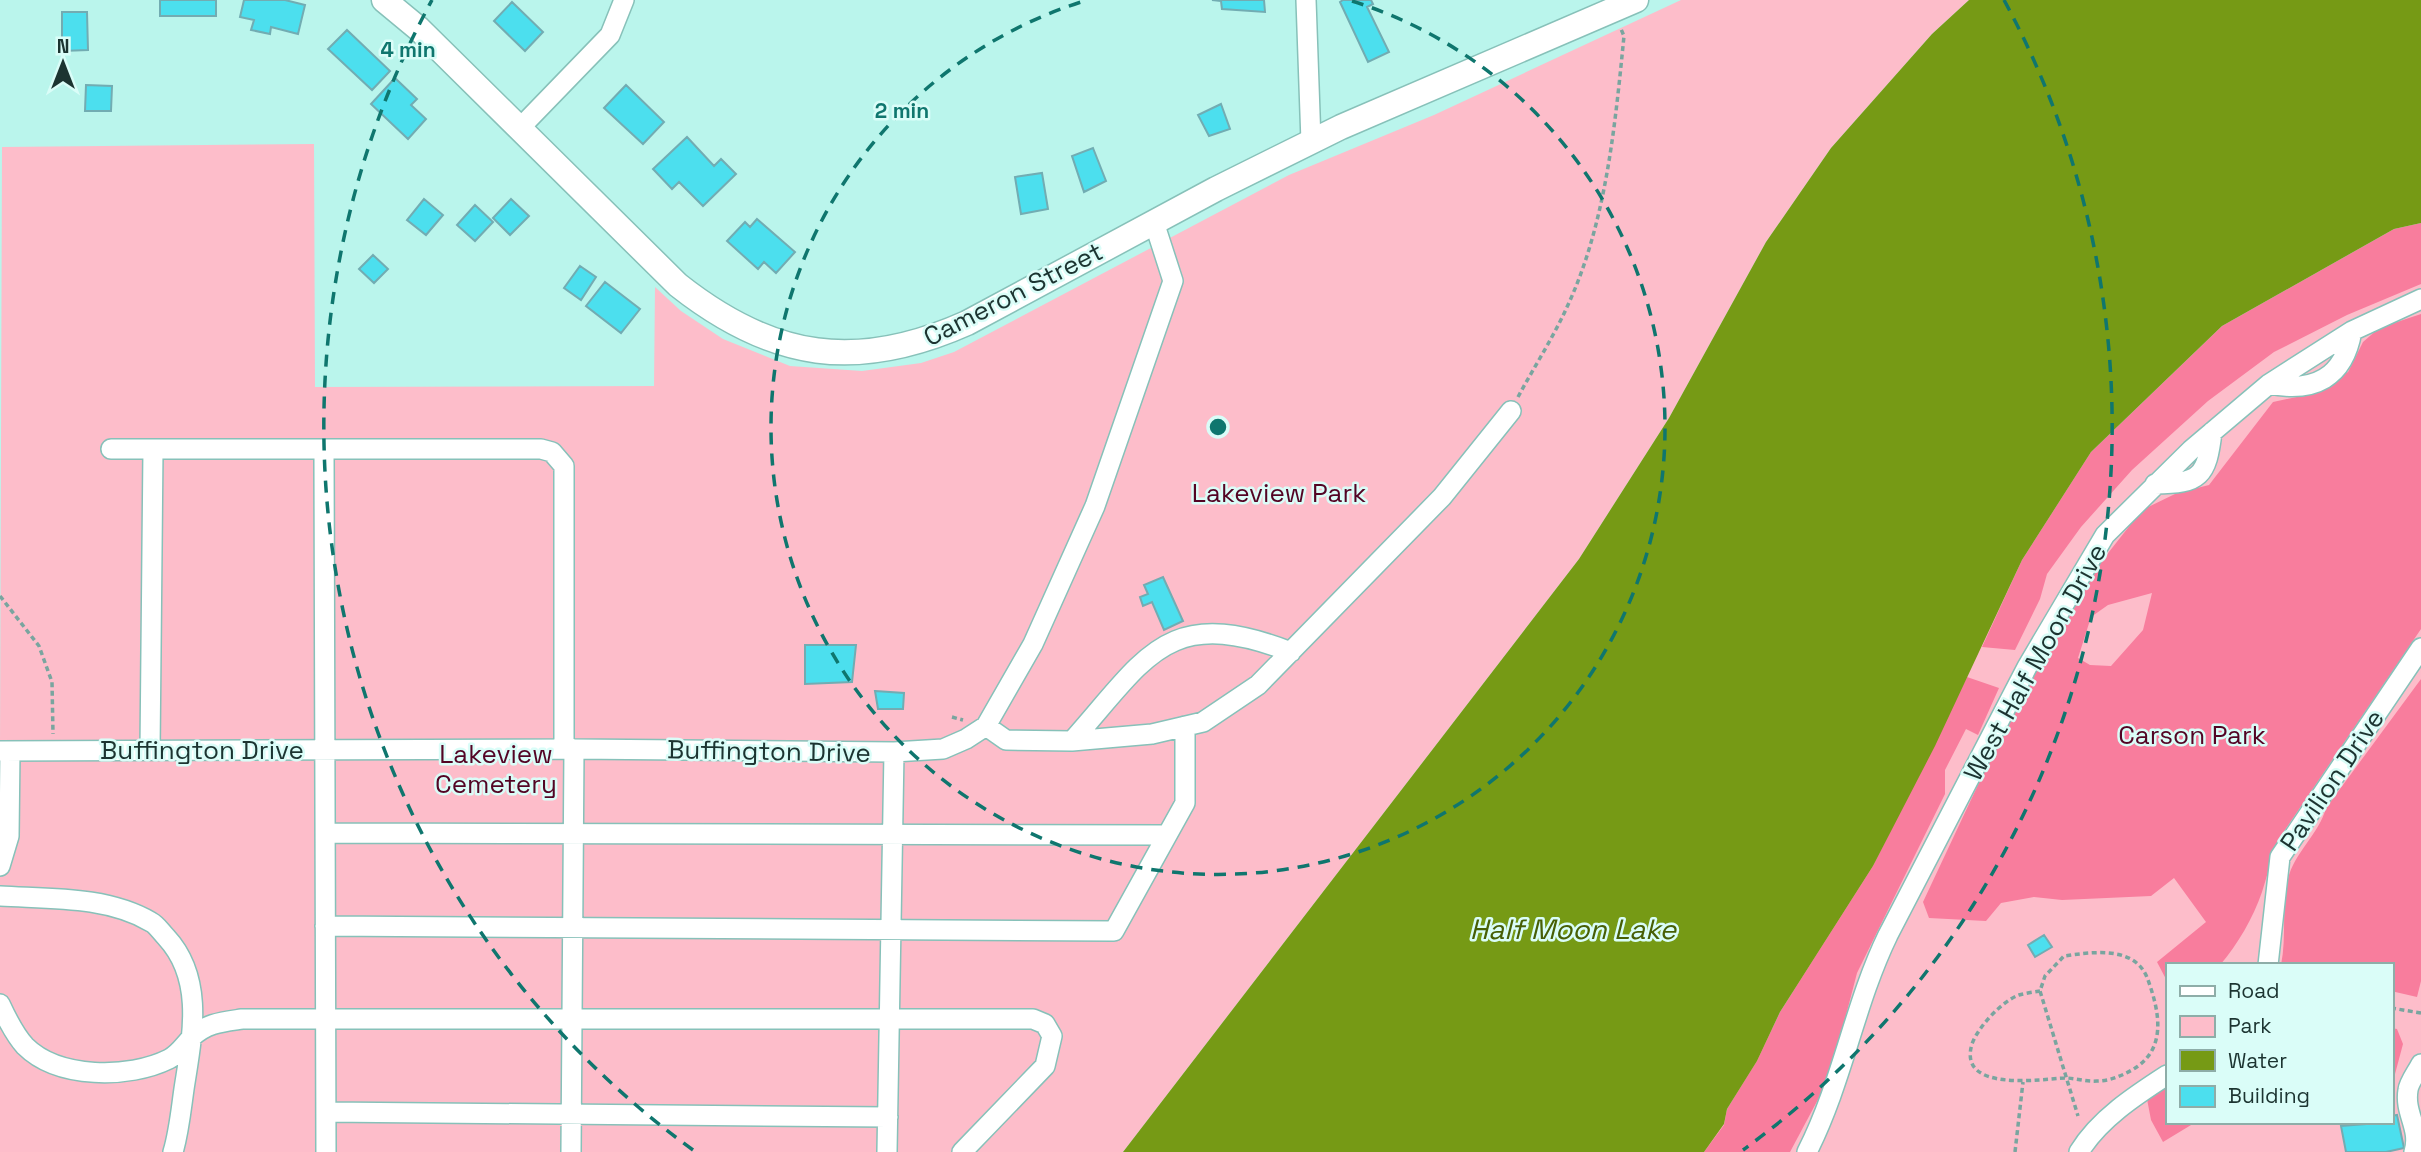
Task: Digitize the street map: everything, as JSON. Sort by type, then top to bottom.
[{"type":"main road","name":"Cameron Street","points":[[384,0],[419,29],[678,285],[705,306],[771,340],[808,350],[851,353],[894,350],[930,340],[1311,142],[1636,0]]},
{"type":"street","points":[[519,129],[610,35],[624,0]]},
{"type":"street","points":[[1306,0],[1311,142]]},
{"type":"street","points":[[1154,222],[1173,281],[1095,506],[1032,644],[986,726],[1006,740],[1072,741],[1152,734],[1203,722],[1258,685],[1291,652],[1441,497],[1511,411]]},
{"type":"street","name":"West Half Moon Drive","points":[[1807,1152],[1833,1099],[1872,966],[2027,667],[2105,535],[2155,484],[2269,384],[2352,331],[2421,299]]},
{"type":"street","points":[[2269,384],[2291,388],[2321,382],[2342,364],[2352,331]]},
{"type":"street","points":[[111,449],[541,449],[559,458],[564,466],[569,749],[574,834],[571,1152]]},
{"type":"street","points":[[150,750],[153,450]]},
{"type":"street","points":[[324,451],[326,1152]]},
{"type":"street","points":[[1072,741],[1132,671],[1161,646],[1206,632],[1256,638],[1291,652]]},
{"type":"street","name":"Pavilion Drive","points":[[2268,963],[2280,857],[2421,648]]},
{"type":"street","name":"Buffington Drive","points":[[5,751],[569,749],[894,752],[943,749],[986,726]]},
{"type":"street","points":[[325,926],[1114,931],[1185,803],[1185,726]]},
{"type":"street","points":[[0,866],[9,836],[5,751]]},
{"type":"street","points":[[887,1152],[892,1019],[894,752]]},
{"type":"street","points":[[326,834],[1167,835]]},
{"type":"street","points":[[0,896],[117,908],[153,923],[176,948],[190,981],[192,1037],[173,1152]]},
{"type":"street","points":[[0,1004],[25,1046],[46,1059],[75,1070],[111,1072],[142,1068],[179,1053],[192,1037],[212,1023],[242,1019],[1032,1019],[1045,1024],[1052,1036],[1045,1066],[962,1152]]},
{"type":"street","points":[[2414,1152],[2420,1140],[2418,1126],[2410,1113],[2408,1090],[2421,1064]]},
{"type":"street","points":[[2079,1152],[2085,1141],[2133,1097],[2166,1076]]},
{"type":"street","points":[[326,1112],[888,1117]]},
{"type":"path","points":[[1511,411],[1567,307],[1598,210],[1614,132],[1624,36],[1614,11]]},
{"type":"path","points":[[0,596],[39,646],[48,670],[52,682],[54,751]]},
{"type":"path","points":[[2040,991],[2019,995],[1982,1026],[1970,1055],[1972,1062],[1981,1072],[1997,1079],[2023,1082],[2065,1078],[2098,1081],[2120,1077],[2140,1065],[2154,1051],[2158,1034],[2151,989],[2147,976],[2134,961],[2112,952],[2095,951],[2064,956],[2045,976],[2040,991],[2065,1078],[2078,1116]]},
{"type":"path","points":[[2393,1007],[2421,1013]]},
{"type":"path","points":[[2015,1152],[2023,1082]]},
{"type":"green space","name":"Lakeview Cemetery","points":[[1681,0],[1969,0],[1932,34],[1831,148],[1766,242],[1669,418],[1579,559],[1123,1152],[0,1152],[0,761],[40,761],[49,746],[0,746],[2,147],[314,144],[315,387],[654,386],[655,287],[681,311],[723,339],[790,366],[862,371],[921,363],[954,352],[1289,175],[1434,115]]},
{"type":"green space","name":"Carson Park","points":[[2421,223],[2421,1152],[1704,1152],[1955,700],[2022,560],[2091,452]]},
{"type":"green space","points":[[2421,223],[2421,284],[2347,315],[2274,352],[2208,401],[2132,470],[2081,527],[2047,574],[2040,599],[2015,650],[1982,647],[2022,560],[2091,452],[2222,326],[2394,229]]},
{"type":"green space","points":[[2421,314],[2421,629],[2285,830],[2254,911],[2227,957],[2222,963],[2166,963],[2166,979],[2157,962],[2206,922],[2174,878],[2151,896],[2062,900],[2034,897],[2001,903],[1986,921],[1929,918],[1923,902],[2023,689],[2094,571],[2142,510],[2177,493],[2209,485],[2273,402],[2306,395],[2348,372],[2363,342],[2379,328]],"holes":[[[2152,593],[2143,630],[2111,666],[2090,665],[2078,658],[2091,617],[2108,605]]]},
{"type":"green space","points":[[1967,677],[1999,688],[1978,735],[1966,729],[1945,770],[1945,794],[1857,973],[1830,1077],[1790,1152],[1704,1152],[1724,1125],[1727,1109],[1757,1061],[1780,1012],[1873,866]]},
{"type":"green space","points":[[2421,679],[2421,981],[2417,997],[2393,991],[2393,963],[2281,963],[2288,879],[2326,808]]},
{"type":"green space","points":[[2393,1028],[2397,1029],[2403,1044],[2393,1082]]},
{"type":"green space","points":[[2166,1087],[2166,1124],[2193,1124],[2163,1142],[2151,1120],[2147,1099]]},
{"type":"water","name":"Half Moon Lake","points":[[1969,0],[2421,0],[2421,223],[2394,229],[2222,326],[2091,452],[2022,560],[1935,746],[1873,866],[1780,1012],[1757,1061],[1727,1109],[1724,1124],[1704,1152],[1123,1152],[1579,559],[1669,418],[1766,242],[1831,148],[1932,34]]},
{"type":"building","points":[[160,0],[216,0],[216,16],[160,16]]},
{"type":"building","points":[[244,0],[285,0],[305,5],[298,34],[271,27],[270,34],[251,30],[254,20],[240,17]]},
{"type":"building","points":[[1212,0],[1264,0],[1265,12],[1222,9],[1221,1]]},
{"type":"building","points":[[1371,0],[1373,4],[1367,7],[1389,52],[1368,62],[1340,2]]},
{"type":"building","points":[[512,2],[543,32],[525,51],[494,21]]},
{"type":"building","points":[[62,12],[87,12],[88,50],[62,51]]},
{"type":"building","points":[[347,30],[390,71],[372,90],[328,49]]},
{"type":"building","points":[[395,78],[417,99],[411,105],[426,119],[408,139],[371,104]]},
{"type":"building","points":[[86,85],[112,86],[111,111],[85,111]]},
{"type":"building","points":[[626,85],[664,122],[643,144],[604,108]]},
{"type":"building","points":[[1221,104],[1230,129],[1209,136],[1198,115]]},
{"type":"building","points":[[687,137],[714,166],[721,159],[736,174],[703,206],[679,182],[672,189],[653,169]]},
{"type":"building","points":[[1093,148],[1106,181],[1084,192],[1072,156]]},
{"type":"building","points":[[1042,173],[1048,209],[1021,214],[1015,177]]},
{"type":"building","points":[[424,199],[443,215],[426,235],[407,220]]},
{"type":"building","points":[[511,199],[529,216],[510,235],[493,218]]},
{"type":"building","points":[[475,205],[493,222],[475,241],[457,225]]},
{"type":"building","points":[[757,219],[795,252],[776,273],[764,262],[758,269],[727,241],[745,222],[750,227]]},
{"type":"building","points":[[373,255],[388,269],[374,283],[359,269]]},
{"type":"building","points":[[580,266],[596,277],[581,300],[564,288]]},
{"type":"building","points":[[605,282],[640,309],[621,333],[586,306]]},
{"type":"building","points":[[1163,577],[1183,621],[1164,630],[1152,602],[1143,606],[1140,597],[1148,594],[1144,585]]},
{"type":"building","points":[[805,645],[856,645],[852,682],[805,684]]},
{"type":"building","points":[[875,691],[904,693],[903,709],[878,709]]},
{"type":"building","points":[[2044,935],[2052,947],[2035,957],[2028,945]]},
{"type":"building","points":[[2397,1115],[2404,1148],[2386,1152],[2346,1152],[2341,1126],[2393,1124],[2393,1116]]},
{"type":"park label","name":"Lakeview Park","points":[[1279,493]]}]
